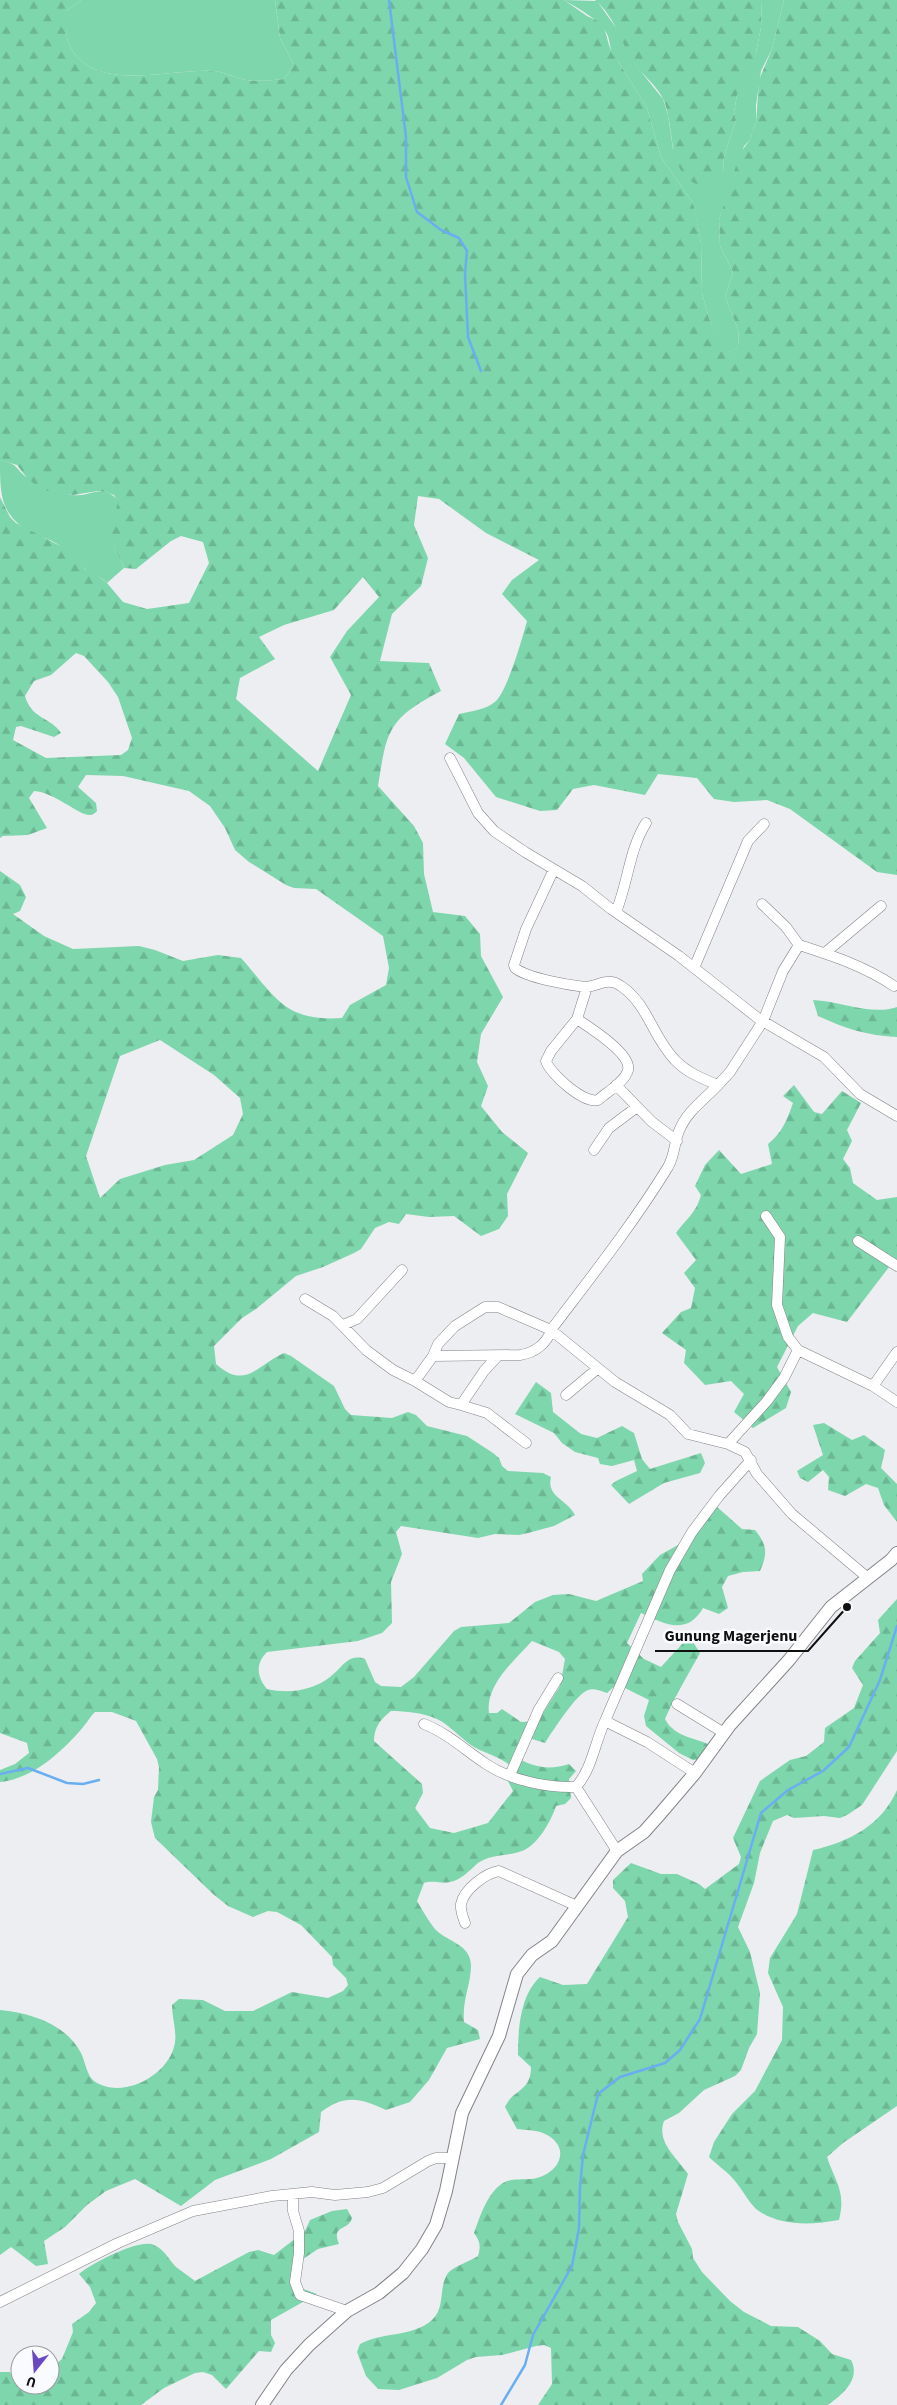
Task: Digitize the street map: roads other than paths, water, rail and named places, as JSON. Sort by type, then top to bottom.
[{"type":"main road","points":[[262,2405],[286,2370],[309,2345],[347,2311],[379,2293],[403,2273],[422,2250],[436,2225],[462,2113],[499,2036],[518,1974],[532,1955],[552,1941],[617,1851],[644,1832],[695,1773],[748,1703],[789,1660],[831,1607],[897,1553]]},
{"type":"street","points":[[450,758],[484,822],[506,840],[570,877],[763,1021],[824,1057],[860,1094],[897,1116]]},
{"type":"street","points":[[616,912],[637,837],[646,823]]},
{"type":"street","points":[[694,968],[748,841],[764,824]]},
{"type":"street","points":[[554,868],[526,929],[514,968],[531,976],[587,987],[606,981],[620,985],[636,999],[675,1061],[688,1071],[718,1085]]},
{"type":"street","points":[[762,904],[786,927],[798,945],[826,952],[876,974],[894,986]]},
{"type":"street","points":[[826,952],[881,906]]},
{"type":"street","points":[[433,1356],[497,1357],[520,1355],[533,1352],[544,1342],[643,1206],[671,1161],[688,1113],[730,1072],[763,1021],[783,970],[798,945]]},
{"type":"street","points":[[577,1019],[618,1049],[628,1065],[628,1072],[598,1100],[590,1101],[577,1093],[547,1064],[551,1051],[577,1019],[587,987]]},
{"type":"street","points":[[616,1085],[651,1121],[677,1141]]},
{"type":"street","points":[[594,1150],[609,1128],[638,1107]]},
{"type":"street","points":[[766,1216],[780,1237],[777,1305],[788,1337],[798,1350],[873,1386],[897,1402]]},
{"type":"street","points":[[858,1240],[897,1266]]},
{"type":"street","points":[[343,1325],[356,1319],[402,1270]]},
{"type":"street","points":[[305,1299],[333,1316],[366,1350],[393,1370],[449,1402],[487,1413],[504,1424],[526,1443]]},
{"type":"street","points":[[415,1382],[433,1356],[438,1344],[455,1326],[486,1307],[498,1307],[551,1330],[597,1369],[626,1390],[670,1415],[688,1434],[728,1444],[745,1452],[757,1474],[792,1514],[868,1578]]},
{"type":"street","points":[[728,1444],[767,1401],[784,1378],[798,1350]]},
{"type":"street","points":[[873,1386],[897,1352]]},
{"type":"street","points":[[461,1405],[484,1371],[497,1357]]},
{"type":"street","points":[[566,1396],[597,1369]]},
{"type":"street","points":[[576,1787],[590,1764],[605,1721],[670,1570],[692,1532],[719,1496],[751,1460]]},
{"type":"street","points":[[510,1775],[539,1708],[558,1678]]},
{"type":"street","points":[[677,1704],[724,1733]]},
{"type":"street","points":[[605,1721],[647,1742],[695,1773]]},
{"type":"street","points":[[424,1724],[440,1730],[488,1765],[510,1775],[537,1783],[576,1787]]},
{"type":"street","points":[[576,1787],[617,1851]]},
{"type":"street","points":[[465,1923],[461,1910],[464,1897],[489,1873],[499,1871],[577,1906]]},
{"type":"street","points":[[0,2302],[118,2243],[193,2211],[240,2201],[312,2192],[335,2195],[368,2192],[383,2188],[428,2161],[436,2158],[452,2158]]},
{"type":"street","points":[[293,2195],[293,2210],[299,2231],[300,2253],[295,2282],[300,2295],[347,2311]]},
{"type":"waterway","points":[[389,0],[406,137],[406,177],[417,212],[441,230],[459,238],[467,251],[465,274],[468,337],[481,371]]},
{"type":"waterway","points":[[501,2405],[525,2365],[533,2335],[572,2266],[579,2228],[583,2155],[598,2094],[620,2077],[665,2063],[680,2050],[700,2019],[761,1813],[788,1790],[823,1771],[849,1747],[880,1680],[897,1626]]},
{"type":"waterway","points":[[0,1774],[28,1768],[67,1783],[83,1784],[99,1780]]},
{"type":"place","name":"Gunung Magerjenu","points":[[847,1607]]}]
